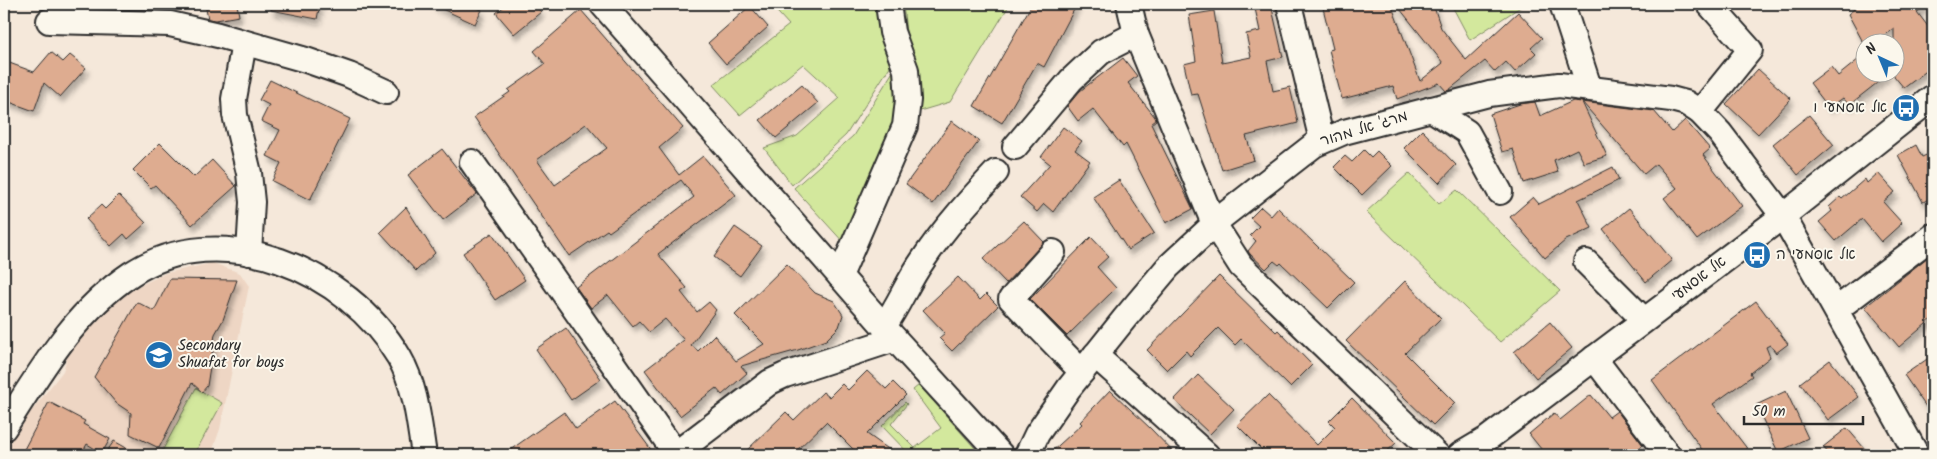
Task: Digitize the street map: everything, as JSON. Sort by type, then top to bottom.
[{"type":"street","points":[[602,4],[890,333],[1001,455]]},
{"type":"street","points":[[840,276],[904,126],[908,100],[906,70],[892,32],[888,4]]},
{"type":"street","points":[[1129,4],[1136,34],[1214,224],[1241,266],[1437,455]]},
{"type":"street","points":[[1289,4],[1322,141]]},
{"type":"street","points":[[1562,4],[1589,87]]},
{"type":"street","points":[[1700,112],[1750,50],[1709,4]]},
{"type":"street","points":[[50,21],[170,24],[244,43],[349,75],[386,92]]},
{"type":"street","points":[[1015,147],[1071,80],[1101,52],[1136,34]]},
{"type":"street","points":[[244,43],[234,99],[235,115],[249,173],[252,202],[249,253]]},
{"type":"street","name":"מרג' אל מהור","points":[[1027,455],[1038,434],[1089,363],[1168,267],[1214,224],[1294,160],[1322,141],[1344,132],[1489,94],[1558,85],[1589,87],[1671,99],[1686,103],[1700,112],[1720,133],[1783,216],[1838,309],[1917,455]]},
{"type":"street","name":"אל אסמעי","points":[[1460,455],[1487,439],[1783,216],[1933,97]]},
{"type":"street","points":[[1431,109],[1467,132],[1500,192]]},
{"type":"street","points":[[472,162],[675,455],[770,382],[890,333],[939,236],[996,172]]},
{"type":"street","points":[[1838,309],[1933,236]]},
{"type":"street","points":[[4,428],[56,348],[85,313],[132,274],[166,257],[198,250],[249,253],[290,264],[318,278],[345,296],[386,336],[400,358],[412,387],[424,455]]},
{"type":"street","points":[[1053,252],[1012,299],[1089,363],[1207,455]]},
{"type":"street","points":[[1586,262],[1644,320]]},
{"type":"street","points":[[1594,358],[1668,455]]},
{"type":"shaded area","points":[[213,263],[240,273],[249,286],[220,429],[211,455],[4,455],[16,431],[63,371],[72,340],[118,296],[166,273]]},
{"type":"green space","points":[[770,4],[879,4],[896,57],[846,135],[792,185],[764,148],[797,136],[840,98],[803,64],[740,115],[713,85],[789,25]]},
{"type":"green space","points":[[903,4],[1010,4],[950,102],[913,113],[918,68],[906,33]]},
{"type":"green space","points":[[1451,4],[1525,4],[1470,40]]},
{"type":"green space","points":[[897,65],[904,101],[845,244],[794,188],[853,136]]},
{"type":"green space","points":[[1409,173],[1439,204],[1457,190],[1560,291],[1500,342],[1366,212]]},
{"type":"green space","points":[[919,385],[981,455],[910,455],[882,426],[905,402],[907,404],[891,424],[915,448],[941,428],[913,390]]},
{"type":"green space","points":[[196,388],[222,403],[194,455],[160,455]]},
{"type":"building","points":[[205,4],[237,4],[239,16],[216,20],[208,19]]},
{"type":"building","points":[[272,4],[320,4],[317,19],[271,10]]},
{"type":"building","points":[[431,4],[468,4],[482,10],[475,24]]},
{"type":"building","points":[[507,4],[534,4],[541,12],[514,34],[496,13]]},
{"type":"building","points":[[1032,4],[1077,4],[1044,67],[1037,63],[1002,123],[974,106]]},
{"type":"building","points":[[1254,4],[1271,4],[1283,57],[1267,61],[1273,91],[1290,87],[1298,123],[1246,136],[1254,160],[1222,170],[1198,94],[1191,95],[1184,64],[1196,61],[1189,15],[1214,11],[1222,63],[1251,57],[1246,34],[1260,31]]},
{"type":"building","points":[[1322,4],[1391,4],[1420,81],[1443,63],[1396,4],[1433,4],[1441,28],[1466,60],[1518,12],[1542,38],[1531,48],[1536,53],[1515,72],[1506,62],[1495,72],[1485,61],[1446,91],[1439,83],[1397,99],[1393,86],[1342,99],[1329,50],[1333,49]]},
{"type":"building","points":[[1860,4],[1929,4],[1917,12],[1933,33],[1933,66],[1904,88],[1899,82],[1904,82],[1904,32],[1894,32],[1894,28],[1888,32],[1858,32],[1848,14]]},
{"type":"building","points":[[750,6],[768,27],[726,64],[708,43]]},
{"type":"building","points":[[581,10],[683,128],[659,148],[679,175],[703,156],[736,195],[658,254],[687,288],[681,292],[697,312],[709,302],[716,310],[691,345],[698,351],[714,335],[736,361],[764,344],[735,315],[787,264],[815,293],[834,301],[843,315],[839,327],[826,340],[741,366],[747,373],[722,395],[716,388],[680,416],[645,370],[684,340],[665,319],[649,332],[639,321],[633,326],[608,295],[591,308],[576,287],[694,197],[681,180],[609,232],[607,230],[569,256],[474,117],[510,92],[508,90],[545,64],[534,51]],"holes":[[[586,124],[607,148],[555,185],[537,160]]]},
{"type":"building","points":[[51,52],[63,62],[70,55],[86,68],[60,97],[44,83],[34,111],[4,100],[4,61],[34,72]]},
{"type":"building","points":[[1123,58],[1137,76],[1128,83],[1155,117],[1156,120],[1151,124],[1193,209],[1166,223],[1126,144],[1123,147],[1093,109],[1078,121],[1067,106],[1080,91]]},
{"type":"building","points":[[1854,63],[1854,82],[1878,82],[1849,105],[1843,98],[1829,108],[1810,83],[1831,67],[1838,76]]},
{"type":"building","points":[[1758,69],[1791,99],[1758,134],[1726,104]]},
{"type":"building","points":[[270,80],[350,119],[310,200],[272,181],[281,163],[267,156],[280,130],[261,121],[269,105],[259,100]]},
{"type":"building","points":[[802,85],[818,103],[776,138],[760,120]]},
{"type":"building","points":[[1573,101],[1582,102],[1607,156],[1584,163],[1577,149],[1554,160],[1558,172],[1524,183],[1513,149],[1502,152],[1490,114],[1520,104],[1535,102],[1540,116]]},
{"type":"building","points":[[1582,102],[1654,111],[1672,132],[1685,120],[1710,149],[1703,155],[1742,206],[1697,240],[1664,198],[1677,188],[1656,164],[1644,174]]},
{"type":"building","points":[[1809,115],[1834,145],[1798,175],[1773,144]]},
{"type":"building","points":[[952,121],[979,141],[933,204],[906,184]]},
{"type":"building","points":[[1063,127],[1082,141],[1075,150],[1090,161],[1053,212],[1044,204],[1037,212],[1020,197],[1050,164],[1041,157]]},
{"type":"building","points":[[1422,130],[1456,165],[1439,183],[1404,148]]},
{"type":"building","points":[[160,143],[194,177],[212,160],[236,186],[192,225],[155,185],[151,188],[133,170]]},
{"type":"building","points":[[1916,145],[1922,157],[1933,152],[1933,197],[1923,202],[1898,155]]},
{"type":"building","points":[[442,149],[477,194],[443,220],[408,175]]},
{"type":"building","points":[[1364,150],[1371,157],[1377,151],[1392,166],[1362,195],[1334,167],[1345,156],[1352,162]]},
{"type":"building","points":[[1613,167],[1619,180],[1578,200],[1592,228],[1566,240],[1545,258],[1510,217],[1533,197],[1539,204]]},
{"type":"building","points":[[1878,173],[1895,192],[1883,202],[1902,223],[1881,242],[1862,219],[1836,241],[1819,222],[1832,211],[1829,207],[1840,197],[1842,199],[1865,179],[1867,183]]},
{"type":"building","points":[[1119,180],[1154,233],[1128,250],[1093,197]]},
{"type":"building","points":[[119,195],[146,223],[128,239],[124,234],[111,246],[86,219],[101,205],[105,209]]},
{"type":"building","points":[[406,207],[435,253],[416,271],[380,232]]},
{"type":"building","points":[[1261,207],[1271,216],[1278,208],[1354,282],[1328,308],[1281,263],[1279,265],[1274,261],[1266,269],[1248,251],[1256,241],[1250,235],[1259,226],[1250,218]]},
{"type":"building","points":[[1629,208],[1672,260],[1646,282],[1603,229]]},
{"type":"building","points":[[1024,221],[1044,242],[1006,283],[983,259]]},
{"type":"building","points":[[735,227],[762,246],[740,276],[714,257]]},
{"type":"building","points":[[492,233],[525,280],[495,300],[463,253]]},
{"type":"building","points":[[1091,237],[1109,256],[1097,267],[1116,288],[1067,336],[1030,299]]},
{"type":"building","points":[[1933,253],[1933,318],[1899,347],[1865,307]]},
{"type":"building","points":[[1219,276],[1276,332],[1278,330],[1312,365],[1290,387],[1241,339],[1235,345],[1218,328],[1190,356],[1186,351],[1167,370],[1147,350]]},
{"type":"building","points":[[958,277],[980,300],[986,294],[998,306],[952,351],[939,338],[945,333],[923,310]]},
{"type":"building","name":"Secondary Shuafat for boys","points":[[170,279],[237,280],[223,320],[215,334],[207,386],[202,392],[192,383],[159,448],[130,434],[131,413],[116,403],[94,377],[137,302],[154,311]]},
{"type":"building","points":[[1405,281],[1441,318],[1405,353],[1455,403],[1433,425],[1346,341]]},
{"type":"building","points":[[1756,301],[1788,344],[1776,353],[1770,345],[1766,347],[1770,357],[1750,373],[1752,376],[1713,404],[1752,455],[1706,455],[1652,380]]},
{"type":"building","points":[[1550,322],[1572,348],[1536,378],[1514,352]]},
{"type":"building","points":[[566,328],[601,379],[571,400],[536,349]]},
{"type":"building","points":[[1933,355],[1933,417],[1904,375]]},
{"type":"building","points":[[1830,360],[1859,397],[1828,420],[1800,383]]},
{"type":"building","points":[[867,371],[886,389],[893,382],[906,395],[867,434],[897,455],[859,455],[826,422],[792,455],[742,455],[786,412],[794,420],[823,392],[829,397],[842,384],[848,390]]},
{"type":"building","points":[[1198,375],[1234,409],[1210,434],[1174,400]]},
{"type":"building","points":[[1110,390],[1176,455],[1048,455],[1082,424],[1080,422]]},
{"type":"building","points":[[1786,391],[1808,438],[1778,452],[1756,405]]},
{"type":"building","points":[[1268,395],[1317,445],[1335,427],[1329,421],[1352,398],[1396,443],[1383,455],[1267,455],[1237,425]]},
{"type":"building","points":[[1591,395],[1609,417],[1617,411],[1643,445],[1631,455],[1546,455],[1529,434],[1554,413],[1560,420]]},
{"type":"building","points":[[615,401],[655,455],[503,455],[564,412],[576,429]]},
{"type":"building","points":[[49,402],[85,421],[83,424],[110,439],[102,453],[87,444],[81,455],[21,455]]},
{"type":"building","points":[[1847,428],[1870,455],[1830,455],[1823,447]]},
{"type":"building","points":[[114,441],[139,455],[114,455],[107,451]]},
{"type":"place","name":"אל אסמעי ו","points":[[1906,108]]},
{"type":"place","name":"אל אסמעי ה","points":[[1757,255]]},
{"type":"place","name":"Secondary Shuafat for boys","points":[[159,355]]}]
